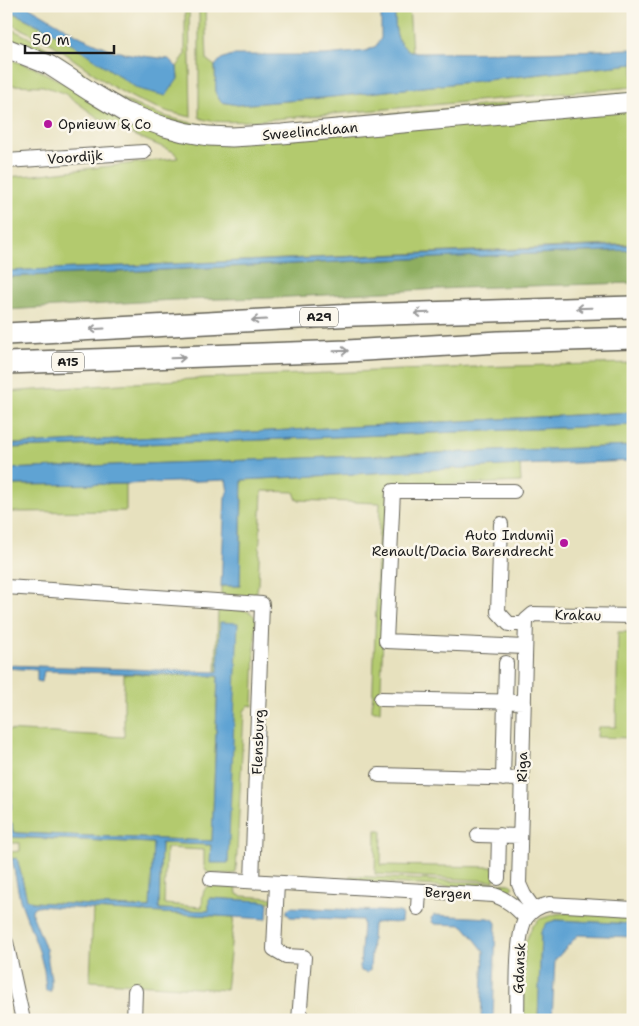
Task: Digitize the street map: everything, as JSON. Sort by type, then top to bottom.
[{"type":"highway","name":"A29","points":[[6,334],[354,315],[633,307]]},
{"type":"highway","points":[[6,378],[130,360],[500,342],[633,338]]},
{"type":"highway","name":"A15","points":[[6,363],[130,360]]},
{"type":"main road","name":"Sweelincklaan","points":[[6,48],[49,65],[124,112],[162,126],[208,136],[232,137],[282,134],[633,102]]},
{"type":"street","name":"Voordijk","points":[[6,161],[144,152]]},
{"type":"street","points":[[514,491],[393,491],[386,641],[525,647]]},
{"type":"street","points":[[501,524],[498,612],[509,624],[526,622]]},
{"type":"street","name":"Flensburg","points":[[6,587],[262,604],[252,881]]},
{"type":"street","name":"Krakau","points":[[526,622],[532,614],[633,616]]},
{"type":"street","name":"Riga","points":[[526,622],[519,884],[530,914]]},
{"type":"street","points":[[503,779],[506,663]]},
{"type":"street","points":[[381,699],[524,702]]},
{"type":"street","points":[[379,775],[522,779]]},
{"type":"street","points":[[478,834],[520,836]]},
{"type":"street","points":[[498,878],[499,835]]},
{"type":"street","name":"Bergen","points":[[211,879],[494,895],[530,914]]},
{"type":"street","points":[[277,882],[274,949],[286,956],[304,957],[299,1020]]},
{"type":"street","points":[[418,908],[419,892]]},
{"type":"street","points":[[530,914],[541,906],[549,904],[633,908]]},
{"type":"street","name":"Gdansk","points":[[517,1020],[519,944],[522,926],[530,914]]},
{"type":"street","points":[[6,942],[23,1020]]},
{"type":"street","points":[[134,1020],[136,991]]},
{"type":"green space","points":[[185,6],[189,6],[191,117],[169,112],[137,100],[113,87],[49,42],[6,22],[6,9],[62,37],[178,79],[177,67],[185,55]]},
{"type":"green space","points":[[199,6],[205,6],[207,60],[215,66],[216,94],[221,102],[238,105],[323,98],[633,64],[633,87],[252,121],[209,121],[199,117]]},
{"type":"green space","points":[[395,6],[409,6],[412,52],[401,45],[398,39],[395,26]]},
{"type":"green space","points":[[6,27],[47,48],[85,74],[100,87],[120,98],[174,119],[215,126],[245,128],[633,92],[633,96],[237,132],[156,120],[31,49],[6,37]]},
{"type":"green space","points":[[6,58],[35,68],[165,135],[633,108],[633,244],[6,271],[6,177],[178,158],[174,152],[97,117],[64,93],[43,86],[6,85]]},
{"type":"green space","points":[[633,250],[633,283],[460,288],[270,298],[173,300],[6,310],[6,277]]},
{"type":"green space","points":[[633,363],[633,412],[6,444],[6,392],[206,378],[475,367]]},
{"type":"green space","points":[[633,425],[633,446],[6,469],[6,448]]},
{"type":"green space","points":[[520,465],[521,482],[389,487],[380,711],[372,711],[380,503],[297,500],[294,492],[262,491],[256,595],[221,595],[221,586],[240,586],[242,480]]},
{"type":"green space","points":[[126,484],[126,511],[6,512],[6,485]]},
{"type":"green space","points":[[218,609],[245,610],[256,619],[253,706],[249,705],[244,711],[236,873],[209,873],[206,871],[204,866],[204,850],[166,848],[164,904],[202,907],[204,892],[209,886],[236,887],[237,894],[241,896],[273,898],[273,902],[210,898],[209,911],[159,909],[161,843],[211,845],[228,863],[218,672],[216,672]]},
{"type":"green space","points":[[618,632],[633,632],[633,738],[597,737],[598,727],[616,727]]},
{"type":"green space","points":[[124,674],[218,676],[212,841],[13,832],[12,823],[6,823],[6,810],[10,810],[6,730],[124,737]]},
{"type":"green space","points":[[376,830],[382,830],[381,865],[494,867],[494,881],[375,874]]},
{"type":"green space","points":[[6,835],[27,838],[153,843],[151,908],[32,902],[27,899],[17,858],[12,859],[10,852],[20,851],[20,843],[6,843]]},
{"type":"green space","points":[[350,876],[510,884],[513,887],[507,893],[499,890],[355,881]]},
{"type":"green space","points":[[93,909],[234,917],[226,990],[90,981]]},
{"type":"green space","points":[[578,912],[633,915],[633,924],[556,920],[541,932],[538,1020],[522,1020],[525,943],[532,927],[540,919],[556,914]]},
{"type":"water","points":[[6,6],[28,6],[81,37],[114,51],[169,59],[177,67],[178,79],[166,96],[138,89],[62,37],[6,9]]},
{"type":"water","points":[[381,6],[395,6],[396,28],[399,41],[408,50],[416,53],[633,49],[633,64],[323,98],[238,105],[221,102],[216,94],[215,66],[221,59],[232,55],[325,55],[366,51],[376,46],[381,38]]},
{"type":"water","points":[[633,245],[633,250],[6,277],[6,271]]},
{"type":"water","points":[[633,412],[633,425],[6,448],[6,444]]},
{"type":"water","points":[[633,446],[633,461],[242,480],[240,586],[221,586],[225,497],[228,492],[226,480],[126,484],[6,485],[6,469]]},
{"type":"water","points":[[220,622],[238,623],[228,863],[210,863],[211,845],[161,843],[159,909],[209,911],[209,898],[261,901],[268,902],[267,918],[37,906],[32,910],[32,914],[46,949],[51,979],[51,991],[46,991],[44,970],[20,900],[12,859],[17,858],[27,899],[32,902],[150,908],[153,843],[11,837],[6,835],[6,823],[12,823],[13,832],[17,833],[212,841],[218,676],[44,671],[42,682],[37,681],[37,670],[6,668],[6,665],[218,672]]},
{"type":"water","points":[[6,748],[8,748],[12,793],[10,810],[6,810]]},
{"type":"water","points":[[290,907],[402,913],[401,922],[378,922],[373,925],[370,970],[367,973],[361,971],[360,967],[362,920],[290,917],[287,914],[287,910]]},
{"type":"water","points":[[434,915],[489,918],[496,923],[493,1020],[481,1020],[484,951],[465,927],[462,925],[435,924],[431,918]]},
{"type":"water","points":[[556,920],[633,924],[633,937],[578,935],[555,960],[552,1020],[538,1020],[541,932],[547,923]]},
{"type":"place","name":"Opnieuw & Co","points":[[48,124]]},
{"type":"place","name":"Auto Indumij Renault/Dacia Barendrecht","points":[[564,543]]}]
